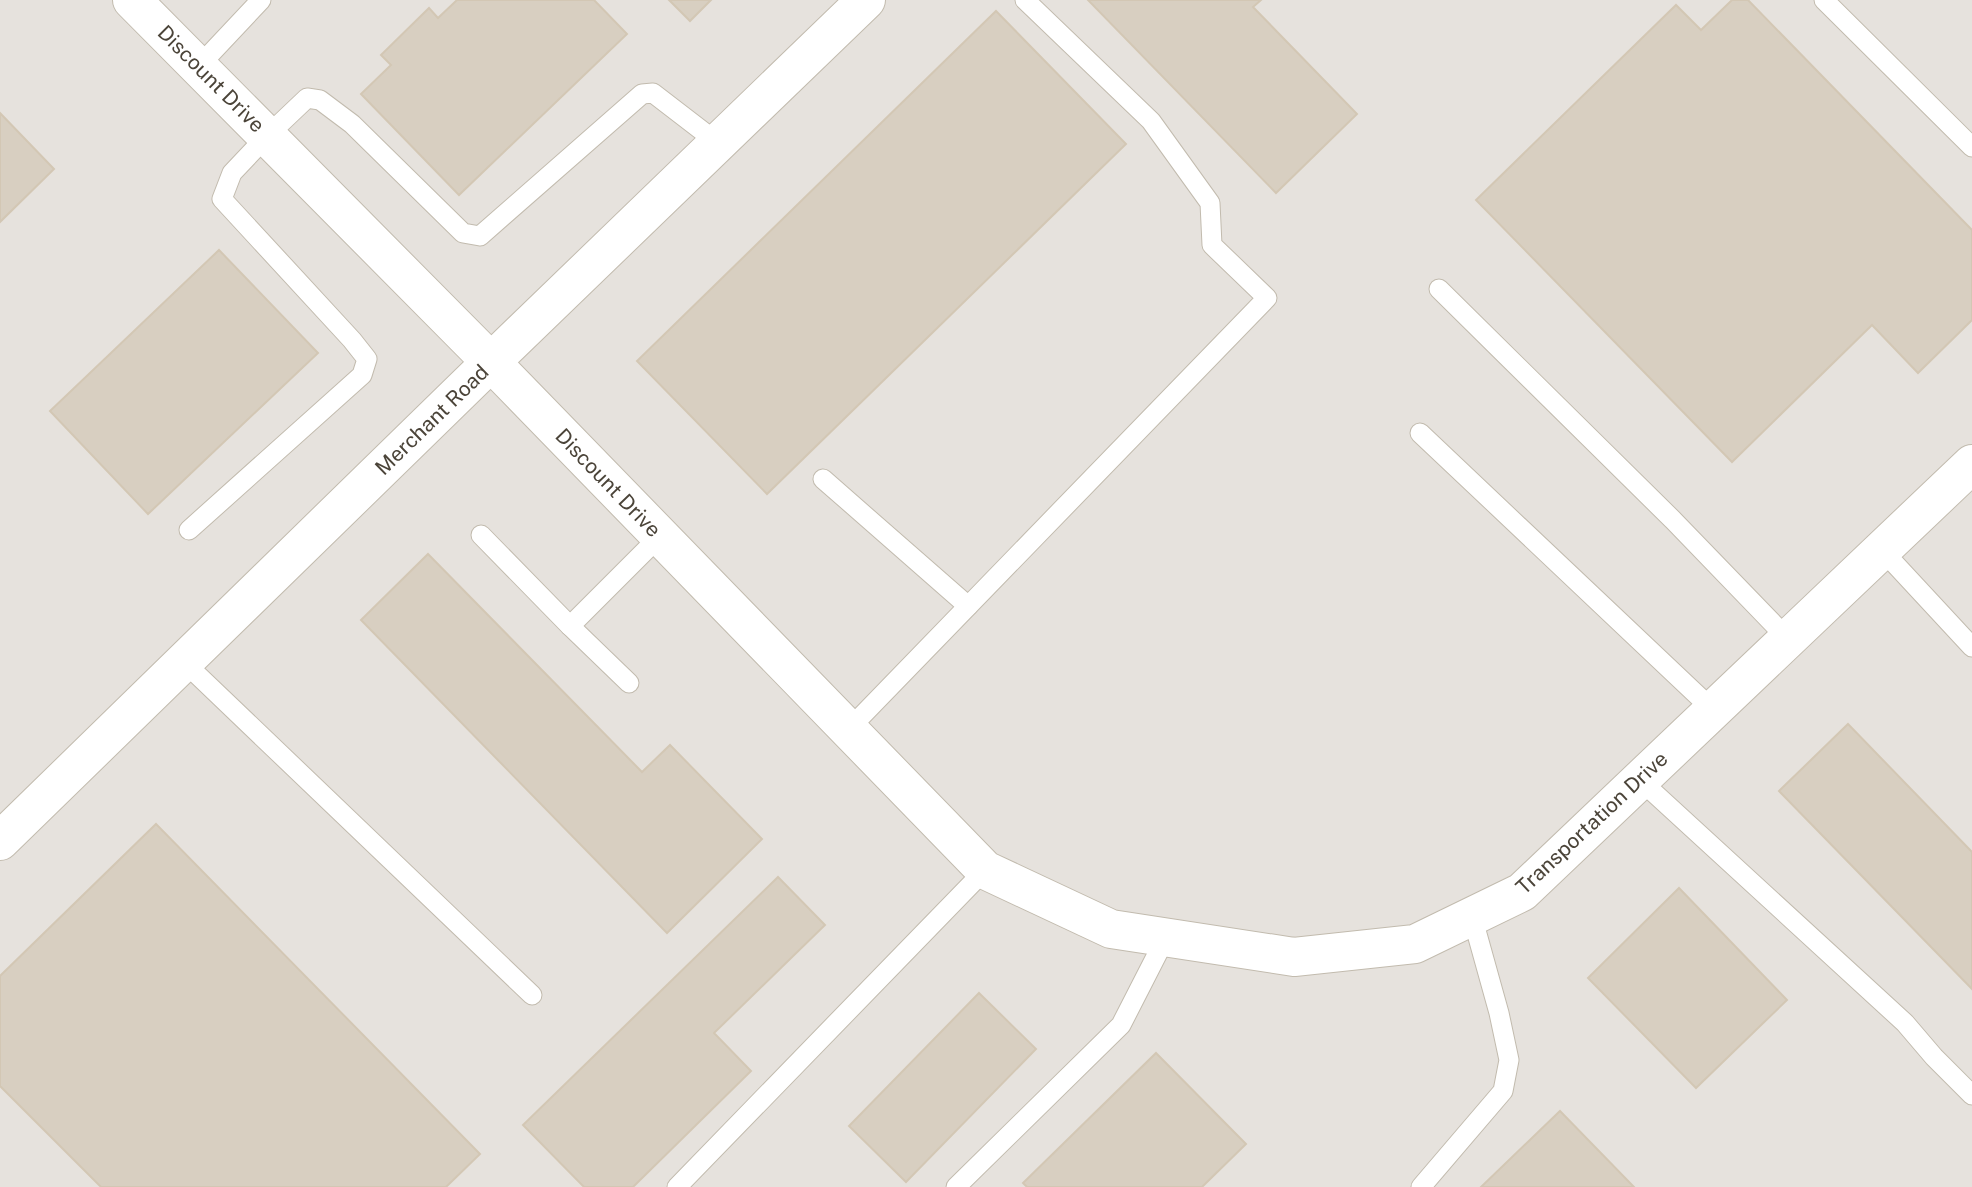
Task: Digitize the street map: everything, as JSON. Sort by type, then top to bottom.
[{"type":"street","name":"Discount Drive","points":[[132,0],[491,362],[985,870],[1111,929]]},
{"type":"street","name":"Merchant Road","points":[[0,841],[866,0]]},
{"type":"street","name":"Transportation Drive","points":[[1111,929],[1294,957],[1415,944],[1522,892],[1972,464]]},
{"type":"lane","points":[[198,67],[261,0]]},
{"type":"lane","points":[[848,730],[1267,299],[1212,245],[1210,202],[1151,121],[1025,0]]},
{"type":"lane","points":[[1824,0],[1972,146]]},
{"type":"lane","points":[[189,530],[362,375],[367,359],[222,199],[232,173],[307,98],[320,100],[352,124],[463,233],[480,236],[642,94],[653,93],[718,143]]},
{"type":"lane","points":[[1439,289],[1673,520],[1788,639]]},
{"type":"lane","points":[[1420,433],[1713,710]]},
{"type":"lane","points":[[823,479],[968,606]]},
{"type":"lane","points":[[481,535],[629,683]]},
{"type":"lane","points":[[570,626],[660,536]]},
{"type":"lane","points":[[1882,550],[1972,647]]},
{"type":"lane","points":[[184,662],[532,995]]},
{"type":"lane","points":[[1640,780],[1905,1023],[1972,1096]]},
{"type":"lane","points":[[677,1187],[985,870]]},
{"type":"lane","points":[[1420,1187],[1503,1091],[1510,1060],[1472,916]]},
{"type":"lane","points":[[956,1187],[1121,1025],[1166,937]]},
{"type":"shaded area","points":[[0,0],[1972,0],[1972,1187],[0,1187]]},
{"type":"building","points":[[457,0],[594,0],[627,34],[459,195],[361,94],[391,65],[381,55],[429,8],[438,18]]},
{"type":"building","points":[[669,0],[711,0],[690,21]]},
{"type":"building","points":[[1088,0],[1261,0],[1253,7],[1357,114],[1276,193]]},
{"type":"building","points":[[1732,0],[1748,0],[1972,230],[1972,320],[1918,373],[1872,325],[1732,462],[1476,200],[1676,5],[1701,30]]},
{"type":"building","points":[[996,11],[1126,144],[767,494],[637,361]]},
{"type":"building","points":[[0,113],[54,169],[0,222]]},
{"type":"building","points":[[219,250],[318,353],[148,514],[50,411]]},
{"type":"building","points":[[428,554],[642,772],[670,745],[762,839],[667,933],[361,620]]},
{"type":"building","points":[[1848,724],[1972,852],[1972,989],[1779,791]]},
{"type":"building","points":[[156,824],[480,1154],[446,1187],[101,1187],[0,1086],[0,976]]},
{"type":"building","points":[[778,877],[825,925],[714,1033],[751,1071],[633,1187],[584,1187],[523,1125]]},
{"type":"building","points":[[1679,888],[1787,1000],[1696,1088],[1588,978]]},
{"type":"building","points":[[979,993],[1036,1049],[906,1182],[849,1126]]},
{"type":"building","points":[[1156,1053],[1246,1144],[1202,1187],[1027,1187],[1023,1183]]},
{"type":"building","points":[[1560,1111],[1634,1187],[1481,1187]]}]
